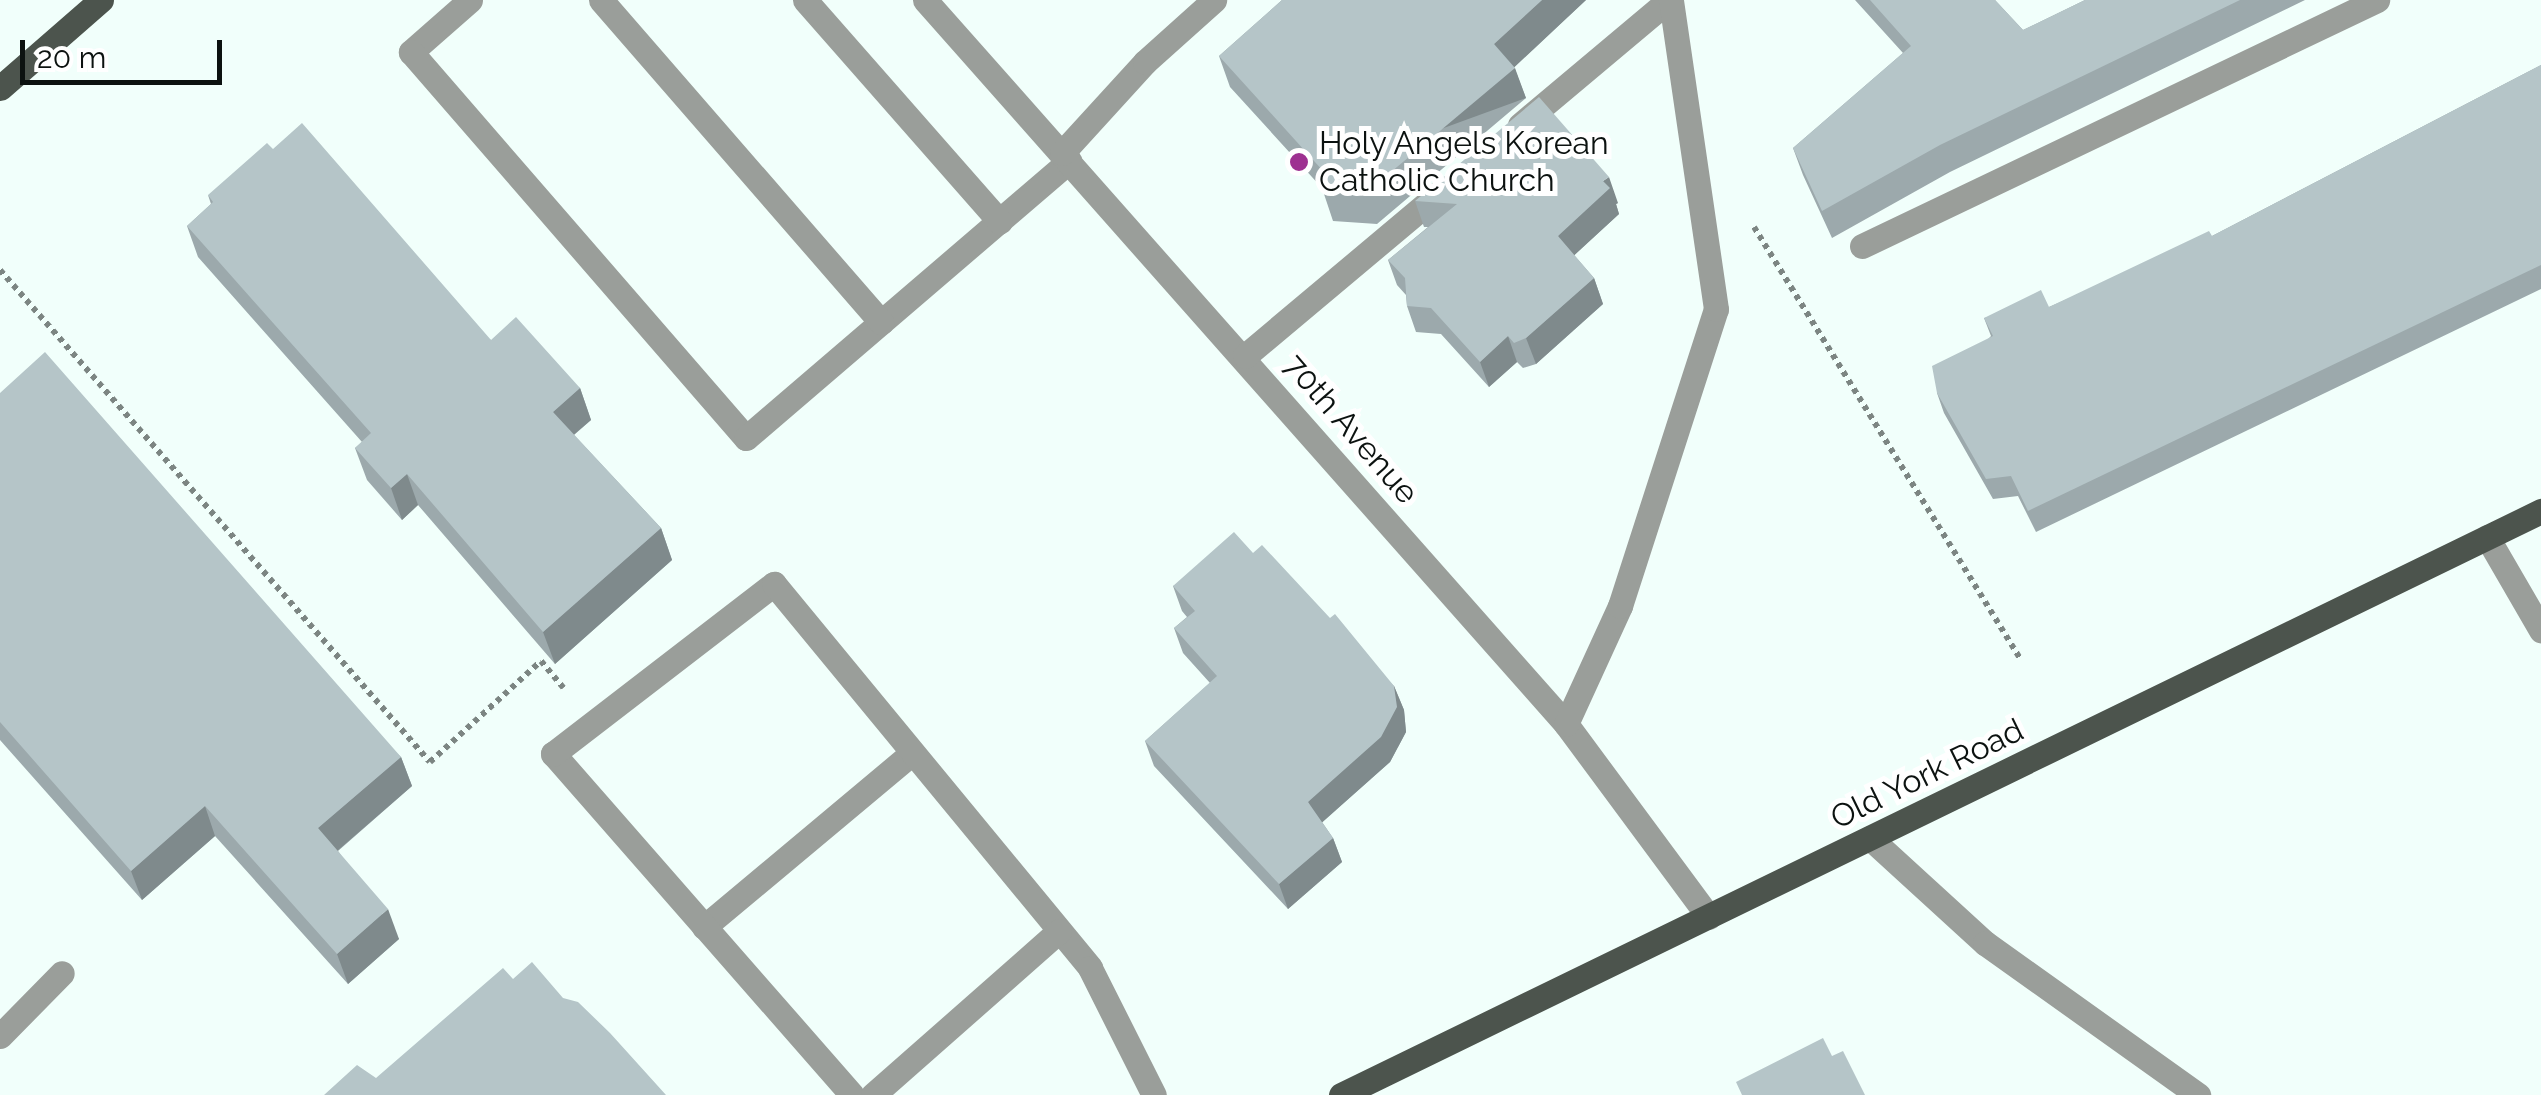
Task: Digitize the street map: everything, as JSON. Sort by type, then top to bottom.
[{"type":"main road","points":[[0,88],[101,0]]},
{"type":"main road","name":"Old York Road","points":[[1342,1095],[2541,511]]},
{"type":"street","points":[[470,0],[411,52],[746,438],[1000,222],[1066,157],[1145,62],[1214,0]]},
{"type":"street","points":[[601,0],[882,322]]},
{"type":"street","points":[[806,0],[1000,222]]},
{"type":"street","points":[[1502,140],[1670,0]]},
{"type":"street","points":[[1566,724],[1620,606],[1716,309],[1670,0]]},
{"type":"street","points":[[1862,246],[2377,0]]},
{"type":"street","name":"70th Avenue","points":[[931,2],[1566,724],[1709,917]]},
{"type":"street","points":[[1244,356],[1472,166]]},
{"type":"street","points":[[2487,537],[2541,630]]},
{"type":"street","points":[[852,1095],[553,754],[774,584],[1090,968],[1154,1095]]},
{"type":"street","points":[[704,927],[912,753]]},
{"type":"street","points":[[1870,838],[1985,942],[2198,1095]]},
{"type":"street","points":[[873,1095],[1058,931]]},
{"type":"street","points":[[0,1036],[62,972]]},
{"type":"path","points":[[1751,221],[2022,660]]},
{"type":"path","points":[[0,270],[430,762],[541,661],[593,724]]},
{"type":"building","points":[[1282,0],[1542,0],[1494,44],[1515,68],[1366,193],[1322,190],[1324,172],[1219,56]]},
{"type":"building","points":[[1870,0],[1995,0],[2023,30],[2085,0],[2240,0],[1940,145],[1822,211],[1793,148],[1911,46]]},
{"type":"building","points":[[2541,65],[2541,265],[2028,511],[2011,476],[1986,479],[1937,393],[1932,366],[1993,336],[1984,318],[2041,290],[2049,307],[2209,231],[2212,236]]},
{"type":"building","points":[[1539,97],[1609,177],[1603,181],[1610,188],[1558,236],[1594,278],[1526,338],[1514,343],[1508,336],[1480,362],[1431,308],[1407,306],[1405,278],[1388,260],[1457,204],[1415,201]]},
{"type":"building","points":[[302,123],[491,340],[516,317],[580,388],[553,412],[661,528],[543,632],[407,474],[391,488],[355,448],[371,433],[187,226],[213,202],[208,195],[267,143],[273,149]]},
{"type":"building","points":[[45,352],[401,757],[318,828],[388,909],[337,954],[205,806],[131,871],[0,722],[0,393]]},
{"type":"building","points":[[1234,532],[1253,553],[1262,545],[1330,618],[1335,614],[1394,686],[1397,707],[1381,737],[1308,802],[1333,838],[1279,884],[1145,741],[1217,676],[1174,628],[1195,611],[1173,586]]},
{"type":"building","points":[[532,962],[563,998],[578,1002],[610,1033],[666,1095],[324,1095],[357,1065],[376,1078],[503,968],[513,979]]},
{"type":"building","points":[[1823,1038],[1832,1056],[1843,1051],[1865,1095],[1742,1095],[1736,1082]]},
{"type":"place","name":"Holy Angels Korean Catholic Church","points":[[1299,162]]}]
